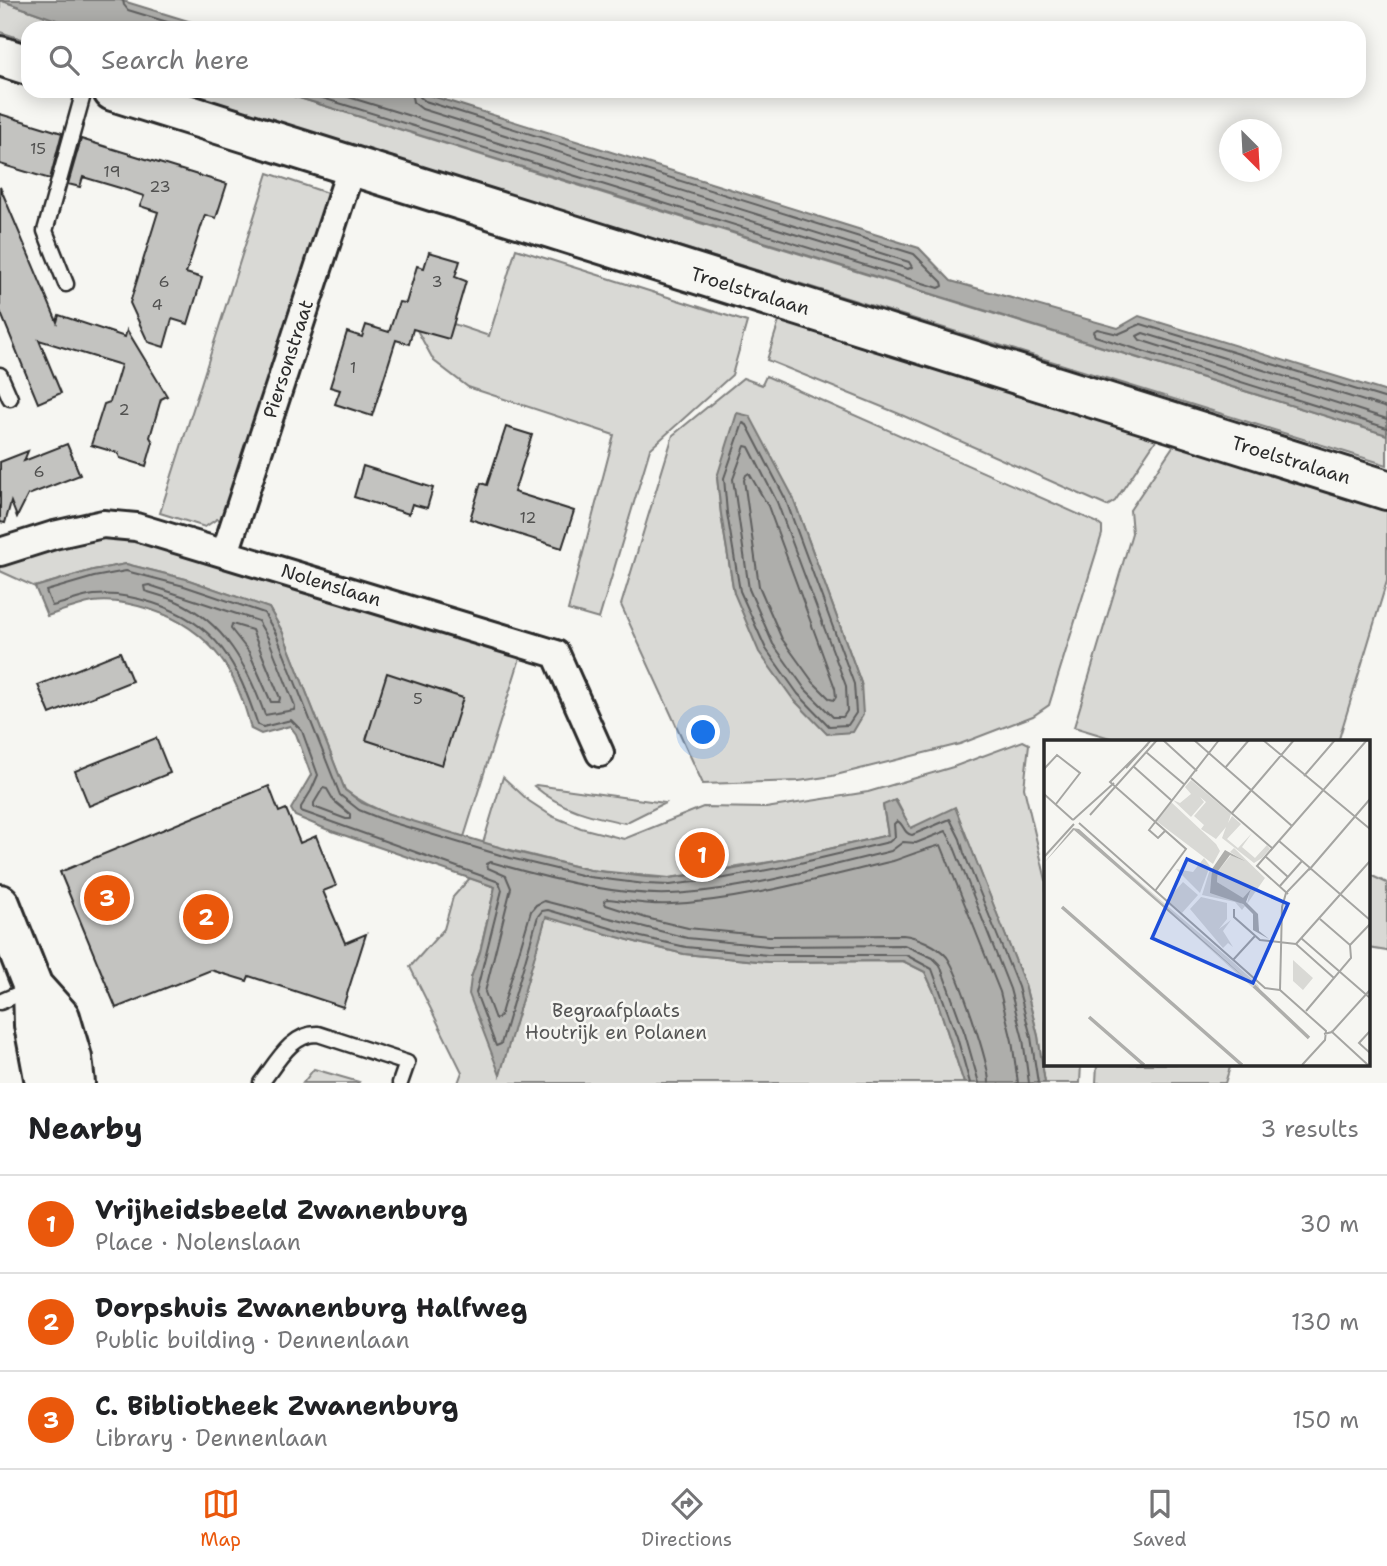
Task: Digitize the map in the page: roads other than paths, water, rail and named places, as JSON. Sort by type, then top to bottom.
[{"type":"street","points":[[0,56],[21,63]]},
{"type":"street","name":"Troelstralaan","points":[[136,98],[1387,490]]},
{"type":"street","name":"Piersonstraat","points":[[225,553],[352,165]]},
{"type":"street","name":"Nolenslaan","points":[[0,552],[54,535],[103,524],[136,527],[556,654],[600,753]]},
{"type":"street","points":[[0,904],[16,995],[34,1025],[45,1083]]},
{"type":"street","points":[[16,995],[60,1017],[72,1058],[75,1083]]},
{"type":"lane","points":[[66,284],[45,231],[82,98]]},
{"type":"lane","points":[[0,375],[10,398]]},
{"type":"lane","points":[[261,1083],[297,1039],[310,1034],[318,1034],[407,1063],[400,1083]]},
{"type":"water","points":[[0,0],[120,0],[188,21],[59,21]]},
{"type":"water","points":[[300,98],[438,98],[919,248],[951,281],[1118,328],[1139,316],[1387,392],[1387,435]]},
{"type":"water","points":[[737,413],[750,416],[792,495],[861,683],[863,715],[853,732],[827,734],[793,699],[759,652],[734,593],[717,477]]},
{"type":"water","points":[[126,564],[186,579],[269,608],[282,631],[345,790],[362,803],[386,813],[512,851],[590,870],[669,878],[782,860],[888,835],[883,805],[895,800],[911,828],[955,807],[1025,985],[1038,1036],[1045,1083],[964,1083],[935,994],[925,972],[903,961],[768,962],[684,954],[546,917],[500,1075],[469,994],[495,887],[295,816],[291,809],[311,775],[296,734],[290,726],[261,734],[251,729],[229,671],[218,655],[190,628],[152,610],[116,602],[93,602],[47,616],[35,587],[93,570]]},
{"type":"place","name":"Vrijheidsbeeld Zwanenburg","points":[[702,855]]},
{"type":"place","name":"C. Bibliotheek Zwanenburg","points":[[107,898]]},
{"type":"place","name":"Dorpshuis Zwanenburg Halfweg","points":[[206,917]]},
{"type":"park label","name":"Begraafplaats Houtrijk en Polanen","points":[[616,1021]]}]
